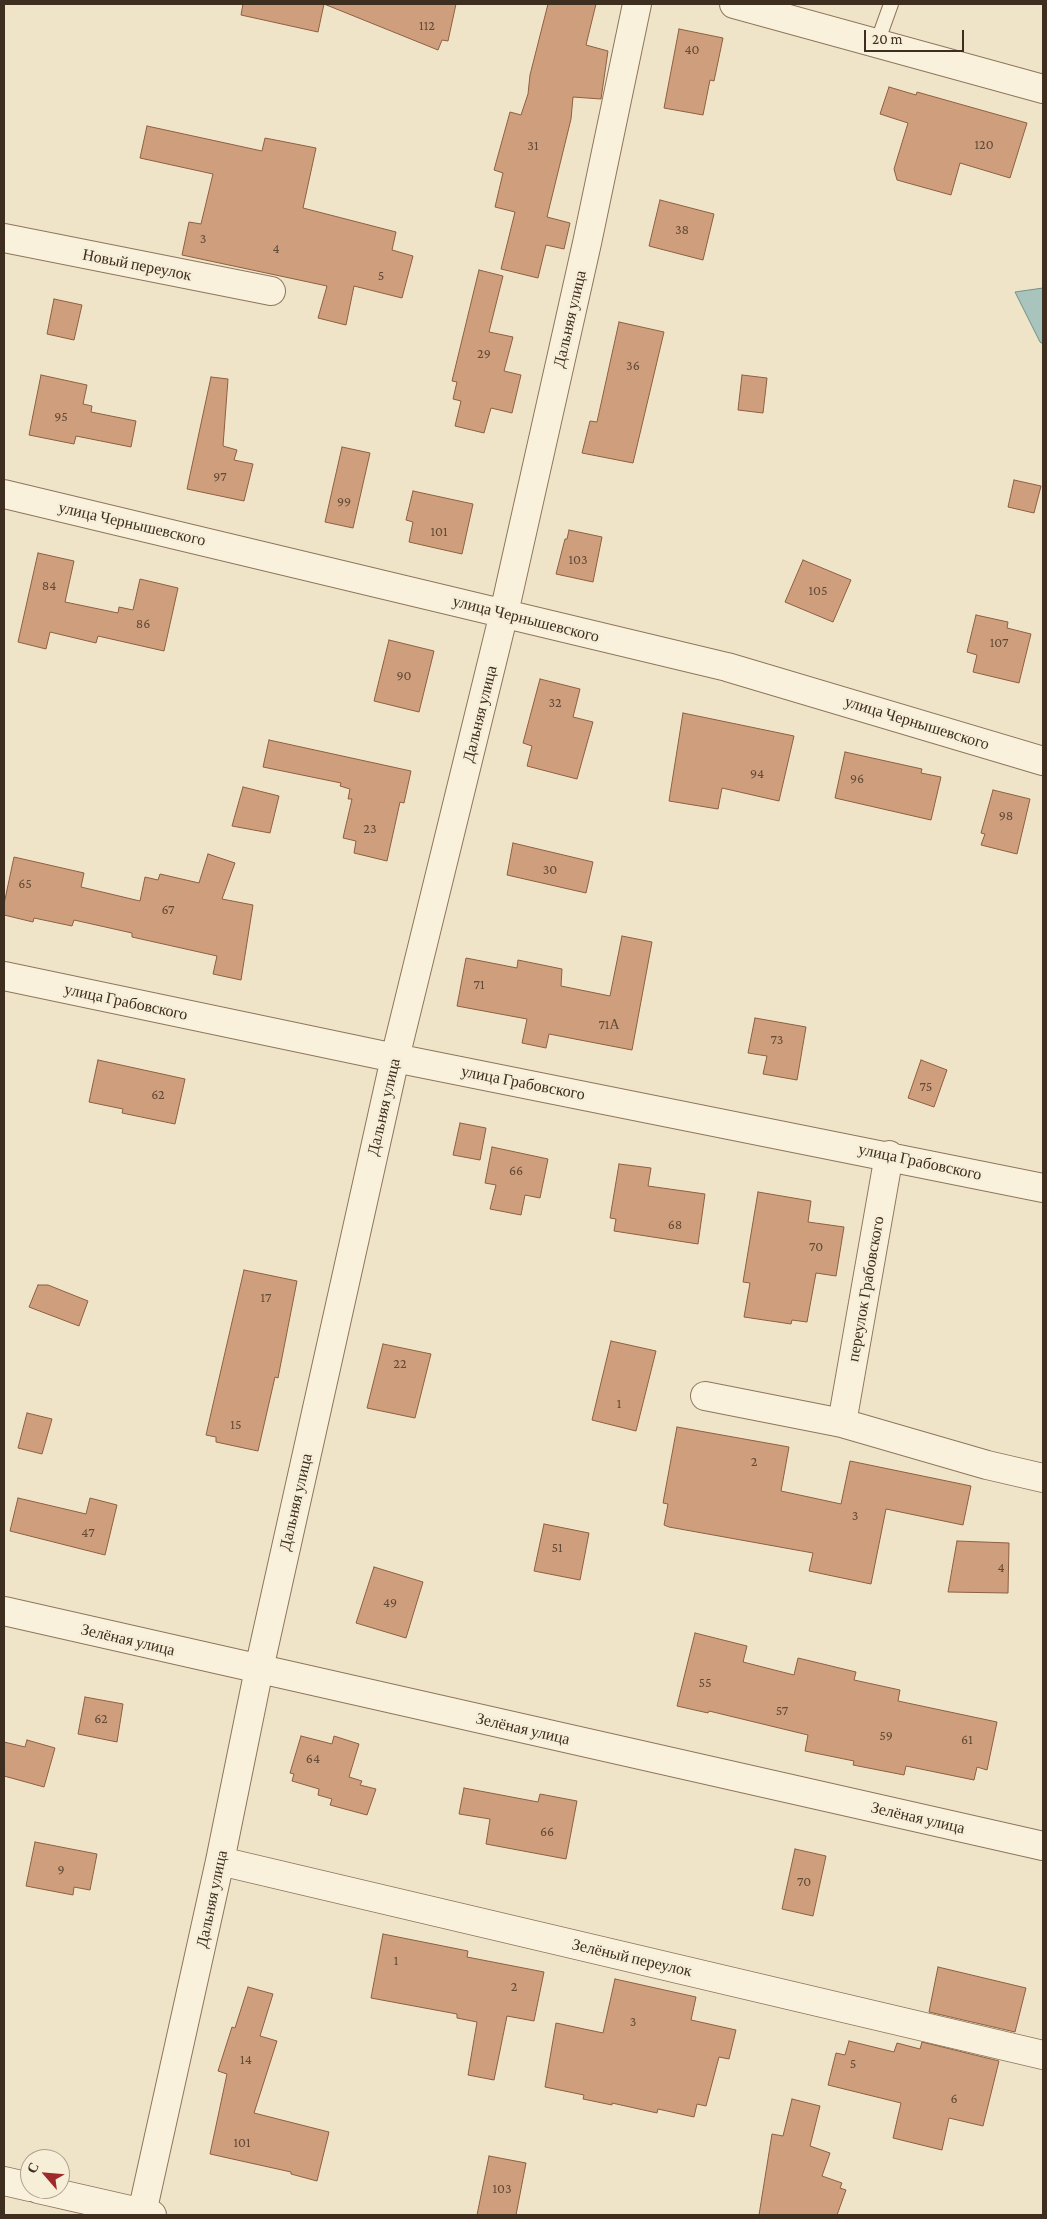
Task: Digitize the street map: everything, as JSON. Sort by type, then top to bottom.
[{"type":"street","name":"Дальняя улица","points":[[131,2213],[220,1861],[259,1669],[395,1058],[504,613],[585,252],[637,4]]},
{"type":"street","points":[[734,4],[1043,89]]},
{"type":"street","name":"Новый переулок","points":[[4,238],[271,291]]},
{"type":"street","name":"улица Чернышевского","points":[[4,494],[736,670],[1043,761]]},
{"type":"street","name":"улица Грабовского","points":[[4,976],[395,1058],[890,1155],[1043,1188]]},
{"type":"street","name":"переулок Грабовского","points":[[842,1423],[890,1155]]},
{"type":"street","points":[[705,1396],[842,1423],[987,1465],[1043,1478]]},
{"type":"street","name":"Зелёная улица","points":[[4,1611],[1043,1846]]},
{"type":"street","name":"Зелёный переулок","points":[[220,1861],[1043,2055]]},
{"type":"street","points":[[4,2181],[20,2185]]},
{"type":"street","points":[[70,2197],[131,2213]]},
{"type":"lane","points":[[876,43],[891,4]]},
{"type":"water","points":[[1043,288],[1043,344],[1040,342],[1015,292]]},
{"type":"building","points":[[243,4],[324,4],[318,32],[241,15]]},
{"type":"building","points":[[324,4],[456,4],[448,41],[442,40],[438,50]]},
{"type":"building","points":[[548,4],[596,4],[586,45],[608,51],[601,99],[573,97],[571,119],[547,217],[570,223],[564,249],[546,245],[538,278],[501,269],[515,212],[495,207],[503,173],[494,170],[510,112],[521,115],[528,94],[530,75]]},
{"type":"building","points":[[679,29],[723,38],[714,81],[710,80],[703,115],[664,108]]},
{"type":"building","points":[[889,87],[916,95],[917,92],[1027,123],[1010,178],[960,163],[951,195],[897,180],[894,169],[908,123],[880,114]]},
{"type":"building","points":[[147,126],[262,151],[265,138],[316,148],[303,208],[396,232],[392,250],[413,256],[402,298],[354,286],[346,325],[318,318],[327,286],[182,255],[189,222],[201,224],[213,174],[140,158]]},
{"type":"building","points":[[660,200],[714,214],[703,260],[649,246]]},
{"type":"building","points":[[479,270],[503,276],[489,332],[513,337],[504,371],[521,375],[512,413],[491,408],[484,433],[455,426],[461,401],[453,399],[457,382],[452,381]]},
{"type":"building","points":[[54,299],[82,305],[74,340],[47,334]]},
{"type":"building","points":[[619,322],[664,332],[633,463],[582,453],[590,421],[597,422]]},
{"type":"building","points":[[41,375],[87,385],[83,404],[92,406],[91,412],[136,421],[131,447],[76,436],[74,444],[29,435]]},
{"type":"building","points":[[742,375],[767,378],[763,413],[738,410]]},
{"type":"building","points":[[211,377],[228,379],[223,446],[237,450],[234,460],[253,464],[244,501],[187,489]]},
{"type":"building","points":[[342,447],[370,453],[353,528],[325,522]]},
{"type":"building","points":[[1014,480],[1041,486],[1034,513],[1008,507]]},
{"type":"building","points":[[413,491],[473,504],[462,554],[409,542],[413,522],[406,520]]},
{"type":"building","points":[[569,530],[602,537],[593,582],[556,574]]},
{"type":"building","points":[[38,553],[74,561],[65,602],[118,613],[119,607],[133,610],[140,579],[178,588],[164,651],[98,636],[96,643],[50,632],[46,649],[18,642]]},
{"type":"building","points":[[803,560],[851,580],[833,622],[785,602]]},
{"type":"building","points":[[976,615],[1008,622],[1007,628],[1031,634],[1019,683],[973,672],[977,655],[967,652]]},
{"type":"building","points":[[389,640],[434,651],[419,712],[374,701]]},
{"type":"building","points":[[540,679],[580,689],[573,717],[593,722],[577,779],[527,766],[532,746],[523,743]]},
{"type":"building","points":[[683,713],[794,736],[779,801],[722,788],[718,809],[669,801]]},
{"type":"building","points":[[269,740],[411,771],[404,803],[400,802],[387,861],[354,853],[356,841],[343,838],[352,799],[348,799],[350,789],[340,786],[341,783],[263,767]]},
{"type":"building","points":[[845,752],[922,769],[921,773],[941,777],[931,820],[835,798]]},
{"type":"building","points":[[243,787],[279,796],[270,833],[232,826]]},
{"type":"building","points":[[993,790],[1030,799],[1017,854],[981,845],[985,834],[981,833]]},
{"type":"building","points":[[513,843],[593,862],[586,893],[507,875]]},
{"type":"building","points":[[208,854],[235,863],[222,899],[253,905],[241,980],[213,974],[217,956],[132,937],[132,933],[74,920],[72,926],[34,918],[33,922],[4,915],[4,904],[14,857],[84,873],[81,887],[140,901],[145,877],[158,880],[160,874],[199,883]]},
{"type":"building","points":[[622,936],[652,942],[632,1050],[549,1034],[546,1048],[522,1043],[527,1019],[457,1006],[466,958],[517,968],[518,960],[562,969],[561,986],[610,996]]},
{"type":"building","points":[[755,1018],[806,1027],[797,1080],[763,1074],[767,1056],[748,1053]]},
{"type":"building","points":[[98,1060],[185,1079],[175,1124],[122,1113],[123,1109],[89,1102]]},
{"type":"building","points":[[921,1060],[947,1070],[934,1107],[908,1098]]},
{"type":"building","points":[[460,1123],[486,1128],[480,1160],[453,1155]]},
{"type":"building","points":[[492,1147],[548,1159],[540,1198],[525,1195],[521,1215],[490,1209],[496,1185],[485,1183]]},
{"type":"building","points":[[619,1164],[651,1168],[648,1186],[705,1194],[698,1244],[614,1231],[616,1219],[610,1218]]},
{"type":"building","points":[[758,1192],[811,1201],[808,1222],[844,1227],[836,1276],[816,1273],[807,1322],[792,1320],[791,1324],[744,1317],[750,1283],[743,1282]]},
{"type":"building","points":[[244,1270],[297,1281],[278,1378],[275,1377],[258,1451],[216,1442],[216,1437],[206,1435]]},
{"type":"building","points":[[38,1285],[48,1285],[88,1301],[79,1326],[29,1307]]},
{"type":"building","points":[[611,1341],[656,1351],[636,1431],[592,1420]]},
{"type":"building","points":[[383,1344],[431,1354],[415,1418],[367,1408]]},
{"type":"building","points":[[27,1413],[52,1419],[42,1454],[18,1448]]},
{"type":"building","points":[[677,1427],[789,1447],[781,1491],[841,1504],[850,1461],[971,1486],[963,1525],[886,1509],[871,1584],[809,1571],[813,1553],[669,1527],[664,1525],[668,1504],[663,1503]]},
{"type":"building","points":[[18,1498],[86,1514],[90,1498],[117,1505],[105,1555],[10,1531]]},
{"type":"building","points":[[544,1524],[589,1533],[580,1580],[534,1571]]},
{"type":"building","points":[[957,1541],[1009,1543],[1008,1593],[948,1592]]},
{"type":"building","points":[[374,1567],[423,1582],[406,1638],[356,1623]]},
{"type":"building","points":[[695,1633],[747,1646],[743,1662],[794,1675],[798,1658],[856,1672],[854,1680],[900,1690],[898,1701],[997,1722],[987,1770],[977,1767],[974,1780],[906,1766],[904,1775],[853,1765],[854,1761],[805,1751],[808,1735],[709,1711],[708,1713],[677,1706]]},
{"type":"building","points":[[85,1697],[123,1704],[117,1742],[78,1734]]},
{"type":"building","points":[[301,1736],[332,1744],[334,1736],[359,1744],[349,1777],[362,1781],[360,1785],[376,1789],[367,1815],[330,1805],[332,1799],[318,1795],[319,1789],[292,1781],[294,1774],[290,1773]]},
{"type":"building","points":[[27,1740],[55,1748],[44,1787],[4,1776],[4,1742],[25,1747]]},
{"type":"building","points":[[464,1788],[538,1802],[540,1794],[577,1801],[566,1859],[486,1844],[490,1819],[459,1814]]},
{"type":"building","points":[[35,1842],[97,1854],[90,1890],[74,1887],[73,1895],[26,1886]]},
{"type":"building","points":[[795,1849],[826,1856],[813,1916],[782,1909]]},
{"type":"building","points":[[383,1934],[468,1951],[467,1957],[544,1972],[534,2021],[507,2016],[494,2080],[468,2075],[477,2022],[457,2018],[457,2014],[371,1998]]},
{"type":"building","points":[[938,1967],[1026,1988],[1015,2032],[929,2012]]},
{"type":"building","points":[[615,1979],[696,1997],[691,2020],[736,2030],[729,2059],[719,2057],[706,2106],[697,2104],[694,2117],[658,2109],[657,2113],[612,2103],[612,2105],[583,2099],[584,2095],[545,2087],[556,2023],[603,2033]]},
{"type":"building","points":[[248,1987],[273,1994],[260,2036],[277,2041],[254,2113],[329,2132],[317,2181],[291,2174],[291,2172],[210,2154],[227,2074],[218,2071],[232,2027],[235,2028]]},
{"type":"building","points":[[849,2041],[894,2052],[897,2043],[920,2049],[922,2042],[999,2061],[983,2126],[949,2118],[942,2150],[893,2138],[901,2103],[828,2085],[836,2053],[845,2055]]},
{"type":"building","points":[[792,2099],[820,2106],[810,2146],[830,2153],[822,2176],[842,2183],[840,2188],[846,2190],[837,2215],[759,2215],[772,2134],[783,2136]]},
{"type":"building","points":[[489,2156],[526,2163],[516,2215],[477,2215]]}]
